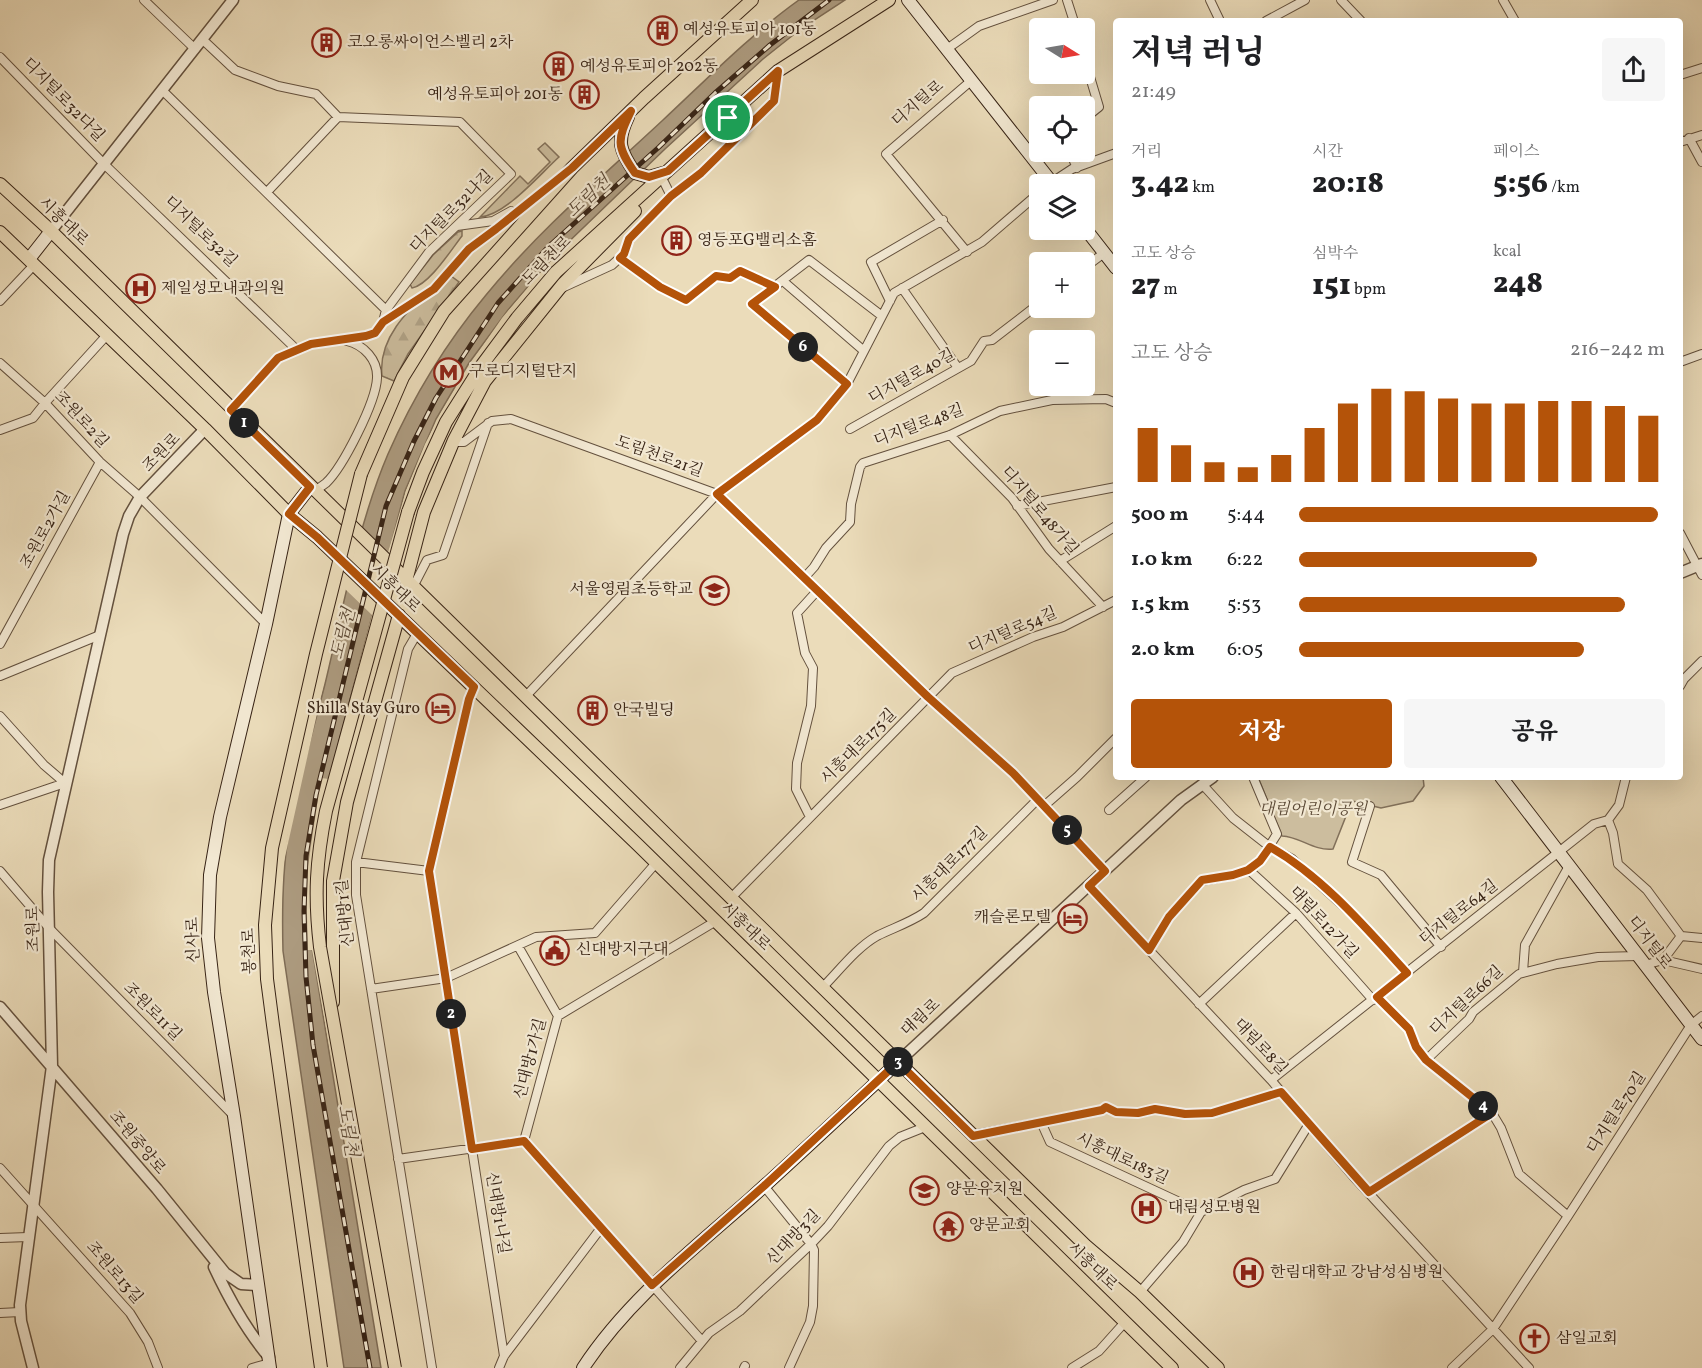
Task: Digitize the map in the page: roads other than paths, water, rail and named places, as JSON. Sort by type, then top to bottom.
[{"type":"main road","points":[[572,168],[752,0]]},
{"type":"main road","points":[[407,582],[424,512],[453,442],[485,381],[557,291],[666,176],[778,71],[889,0]]},
{"type":"main road","points":[[914,2],[1042,174]]},
{"type":"main road","points":[[631,111],[620,134],[622,155],[635,173],[649,177],[666,176]]},
{"type":"main road","name":"봉천로","points":[[321,1368],[267,980],[265,925],[272,848],[316,654],[361,474],[403,377],[444,311],[572,168]]},
{"type":"main road","name":"도림천로","points":[[333,1021],[316,913],[319,846],[326,811],[405,520],[423,472],[446,422],[510,327],[556,272],[666,176]]},
{"type":"main road","name":"시흥대로","points":[[0,184],[51,231],[341,518],[1085,1245],[1140,1292],[1218,1368]]},
{"type":"main road","points":[[31,262],[51,231]]},
{"type":"main road","name":"시흥대로","points":[[0,232],[205,429],[289,514],[399,615],[716,921],[1172,1368]]},
{"type":"main road","points":[[1094,240],[1113,264]]},
{"type":"main road","points":[[289,514],[312,489]]},
{"type":"main road","name":"신사로","points":[[270,1363],[214,992],[210,949],[210,875],[220,817],[266,624],[289,514]]},
{"type":"main road","points":[[395,1368],[333,1021],[333,881],[347,802],[399,615]]},
{"type":"main road","name":"디지털로","points":[[1504,780],[1702,1040]]},
{"type":"main road","name":"대림로","points":[[583,1368],[613,1329],[652,1285],[764,1186],[898,1062]]},
{"type":"street","points":[[144,0],[195,49]]},
{"type":"street","points":[[51,231],[232,0]]},
{"type":"street","points":[[948,49],[979,26],[1053,0]]},
{"type":"street","points":[[1067,0],[1073,18]]},
{"type":"street","points":[[1210,0],[1219,18]]},
{"type":"street","points":[[1272,18],[1305,0]]},
{"type":"street","points":[[1341,0],[1358,18]]},
{"type":"street","points":[[1503,0],[1513,18]]},
{"type":"street","points":[[202,39],[235,70],[278,86],[316,94],[338,117],[267,192]]},
{"type":"street","name":"디지털로32다길","points":[[0,57],[104,164]]},
{"type":"street","points":[[1683,74],[1702,69]]},
{"type":"street","points":[[557,291],[612,265],[620,258],[624,254],[629,239],[671,196],[701,173],[774,101],[778,71]]},
{"type":"street","name":"디지털로","points":[[943,220],[886,154],[972,80]]},
{"type":"street","points":[[1092,84],[1099,107],[1095,110]]},
{"type":"street","points":[[162,90],[386,310]]},
{"type":"street","name":"디지털로32나길","points":[[338,117],[460,122],[511,174],[429,252],[386,310],[383,322]]},
{"type":"street","points":[[1683,141],[1702,135]]},
{"type":"street","points":[[1689,138],[1702,162]]},
{"type":"street","points":[[1067,174],[1113,154]]},
{"type":"street","points":[[1074,162],[1077,168]]},
{"type":"street","name":"디지털로32길","points":[[104,164],[297,350]]},
{"type":"street","points":[[231,410],[278,358],[321,342],[375,333],[383,322],[434,289],[469,249],[572,168]]},
{"type":"street","points":[[666,176],[671,196]]},
{"type":"street","points":[[457,226],[494,221],[533,199]]},
{"type":"street","points":[[525,697],[717,494],[817,420],[847,384],[894,293],[982,242],[1029,201]]},
{"type":"street","points":[[890,301],[871,262],[943,220],[967,252]]},
{"type":"street","points":[[1095,260],[1104,253]]},
{"type":"street","points":[[620,258],[660,287],[686,300],[716,276],[730,278],[740,271],[775,287]]},
{"type":"street","points":[[847,384],[752,304],[809,260],[882,316]]},
{"type":"street","points":[[0,302],[31,262]]},
{"type":"street","points":[[783,281],[864,351]]},
{"type":"street","points":[[902,288],[958,368]]},
{"type":"street","name":"디지털로40길","points":[[850,429],[971,361],[984,341],[992,340],[1029,311]]},
{"type":"street","points":[[0,430],[33,418],[107,335]]},
{"type":"street","points":[[312,489],[327,482],[342,461],[361,425],[377,378],[370,355],[362,347],[340,340]]},
{"type":"street","points":[[1683,361],[1702,354]]},
{"type":"street","name":"조원로2길","points":[[0,363],[45,403],[100,462],[140,497]]},
{"type":"street","name":"디지털로48길","points":[[804,578],[826,548],[850,522],[851,504],[863,463],[950,435],[1000,411],[1052,400],[1106,399],[1113,401]]},
{"type":"street","name":"도림천로21길","points":[[488,423],[511,419],[717,494],[928,697],[1013,773],[1105,871]]},
{"type":"street","points":[[453,442],[464,442],[488,423]]},
{"type":"street","name":"시흥대로","points":[[407,582],[427,560],[443,555],[488,423]]},
{"type":"street","name":"조원로","points":[[33,1368],[20,1312],[52,1066],[49,860],[65,783],[129,516],[140,497],[205,429]]},
{"type":"street","name":"디지털로48가길","points":[[950,435],[1012,498],[1060,561],[1103,607]]},
{"type":"street","name":"조원로2가길","points":[[0,644],[100,462]]},
{"type":"street","points":[[1017,506],[1113,488]]},
{"type":"street","name":"조원로","points":[[140,497],[266,624]]},
{"type":"street","points":[[1060,561],[1113,528]]},
{"type":"street","points":[[1683,538],[1701,568],[1683,572]]},
{"type":"street","name":"시흥대로175길","points":[[810,817],[796,789],[797,763],[811,706],[813,668],[805,653],[797,614],[817,591]]},
{"type":"street","name":"디지털로54길","points":[[928,697],[952,673],[1034,637],[1063,627],[1113,602]]},
{"type":"street","points":[[0,676],[100,635]]},
{"type":"street","name":"신대방1길","points":[[419,635],[415,637],[408,649],[356,862],[356,895],[432,1368]]},
{"type":"street","points":[[1683,681],[1702,661]]},
{"type":"street","name":"신대방1나길","points":[[474,687],[469,699],[429,871],[504,1356]]},
{"type":"street","name":"시흥대로175길","points":[[730,898],[928,697]]},
{"type":"street","points":[[0,716],[44,765],[65,783]]},
{"type":"street","name":"시흥대로177길","points":[[822,988],[864,945],[924,913],[1041,803],[1077,777],[1113,741]]},
{"type":"street","points":[[1109,810],[1143,780]]},
{"type":"street","name":"대림로","points":[[898,1062],[1181,800],[1208,780]]},
{"type":"street","points":[[1149,950],[1169,917],[1202,880],[1248,870],[1260,861],[1270,847],[1277,834],[1254,780]]},
{"type":"street","points":[[1559,853],[1594,824],[1608,820],[1619,805],[1625,780]]},
{"type":"street","points":[[0,805],[65,783]]},
{"type":"street","points":[[1202,784],[1233,818],[1270,847],[1292,860],[1362,923],[1407,973]]},
{"type":"street","points":[[1371,806],[1353,862],[1381,874],[1441,946]]},
{"type":"street","points":[[1608,820],[1613,832],[1618,864],[1647,890],[1681,936],[1702,938]]},
{"type":"street","name":"디지털로64길","points":[[1271,1080],[1559,853]]},
{"type":"street","points":[[356,862],[429,871]]},
{"type":"street","points":[[371,989],[446,978],[536,937],[594,933],[656,863]]},
{"type":"street","points":[[1523,972],[1525,945],[1569,866]]},
{"type":"street","name":"대림로12가길","points":[[1248,870],[1296,913],[1375,999]]},
{"type":"street","name":"조원로11길","points":[[0,872],[49,928],[234,1116]]},
{"type":"street","name":"대림로8길","points":[[1089,886],[1271,1080],[1369,1192],[1530,1368]]},
{"type":"street","points":[[1199,1004],[1296,913]]},
{"type":"street","name":"신대방1가길","points":[[524,1141],[558,1016],[716,921]]},
{"type":"street","points":[[1681,936],[1663,960],[1702,969]]},
{"type":"street","points":[[518,946],[558,1016]]},
{"type":"street","name":"디지털로66길","points":[[1426,1060],[1469,1019],[1473,1012],[1523,972],[1557,963],[1598,957],[1641,961],[1663,960]]},
{"type":"street","points":[[1375,999],[1409,1029],[1416,1047],[1426,1060],[1492,1113],[1501,1128],[1519,1174],[1568,1216]]},
{"type":"street","name":"조원중앙로","points":[[0,1006],[157,1189],[207,1253],[233,1280],[241,1284],[258,1285]]},
{"type":"street","name":"디지털로70길","points":[[1452,1368],[1493,1329],[1691,1025],[1702,1016]]},
{"type":"street","points":[[973,1136],[1102,1110],[1106,1107],[1116,1112],[1138,1113],[1155,1109],[1185,1114],[1212,1113],[1281,1092]]},
{"type":"street","points":[[1369,1192],[1492,1113]]},
{"type":"street","name":"시흥대로183길","points":[[1041,1122],[1050,1142],[1201,1212]]},
{"type":"street","points":[[1140,1292],[1184,1242],[1201,1212],[1275,1179],[1309,1124]]},
{"type":"street","name":"신대방3길","points":[[680,1368],[709,1333],[748,1303],[812,1244],[889,1146],[900,1137],[926,1127]]},
{"type":"street","points":[[398,1159],[524,1141],[702,1341]]},
{"type":"street","name":"조원로13길","points":[[0,1168],[130,1313],[148,1342],[159,1368]]},
{"type":"street","points":[[764,1186],[812,1244],[815,1259],[810,1322],[789,1368]]},
{"type":"street","points":[[499,1368],[504,1356],[601,1228]]},
{"type":"street","points":[[0,1238],[28,1237]]},
{"type":"street","points":[[207,1253],[240,1318],[270,1363],[252,1368]]},
{"type":"street","points":[[0,1313],[20,1312]]},
{"type":"street","points":[[1072,1368],[1100,1351],[1125,1322]]},
{"type":"water","name":"도림천","points":[[799,0],[845,0],[802,28],[763,59],[556,254],[508,310],[469,363],[436,419],[405,491],[321,810],[312,948],[381,1368],[344,1368],[283,951],[283,894],[286,852],[296,799],[352,567],[377,481],[419,391],[457,332],[506,271],[572,204],[746,43]]},
{"type":"railway","points":[[370,1368],[313,1045],[306,977],[304,911],[306,856],[316,795],[386,506],[414,441],[436,398],[498,303],[549,246],[715,93],[770,45],[829,0]]},
{"type":"place","name":"예성유토피아 101동","points":[[662,30]]},
{"type":"place","name":"코오롱싸이언스벨리 2차","points":[[326,43]]},
{"type":"place","name":"예성유토피아 202동","points":[[559,67]]},
{"type":"place","name":"예성유토피아 201동","points":[[584,95]]},
{"type":"place","name":"영등포G밸리소홈","points":[[676,241]]},
{"type":"place","name":"제일성모내과의원","points":[[140,289]]},
{"type":"place","name":"구로디지털단지","points":[[448,372]]},
{"type":"place","name":"서울영림초등학교","points":[[714,590]]},
{"type":"place","name":"Shilla Stay Guro","points":[[441,709]]},
{"type":"place","name":"안국빌딩","points":[[592,711]]},
{"type":"place","name":"캐슬론모텔","points":[[1072,918]]},
{"type":"place","name":"신대방지구대","points":[[555,950]]},
{"type":"place","name":"양문유치원","points":[[925,1190]]},
{"type":"place","name":"대림성모병원","points":[[1147,1208]]},
{"type":"place","name":"양문교회","points":[[948,1226]]},
{"type":"place","name":"한림대학교 강남성심병원","points":[[1249,1273]]},
{"type":"place","name":"삼일교회","points":[[1535,1339]]},
{"type":"park label","name":"대림어린이공원","points":[[1313,810]]}]
